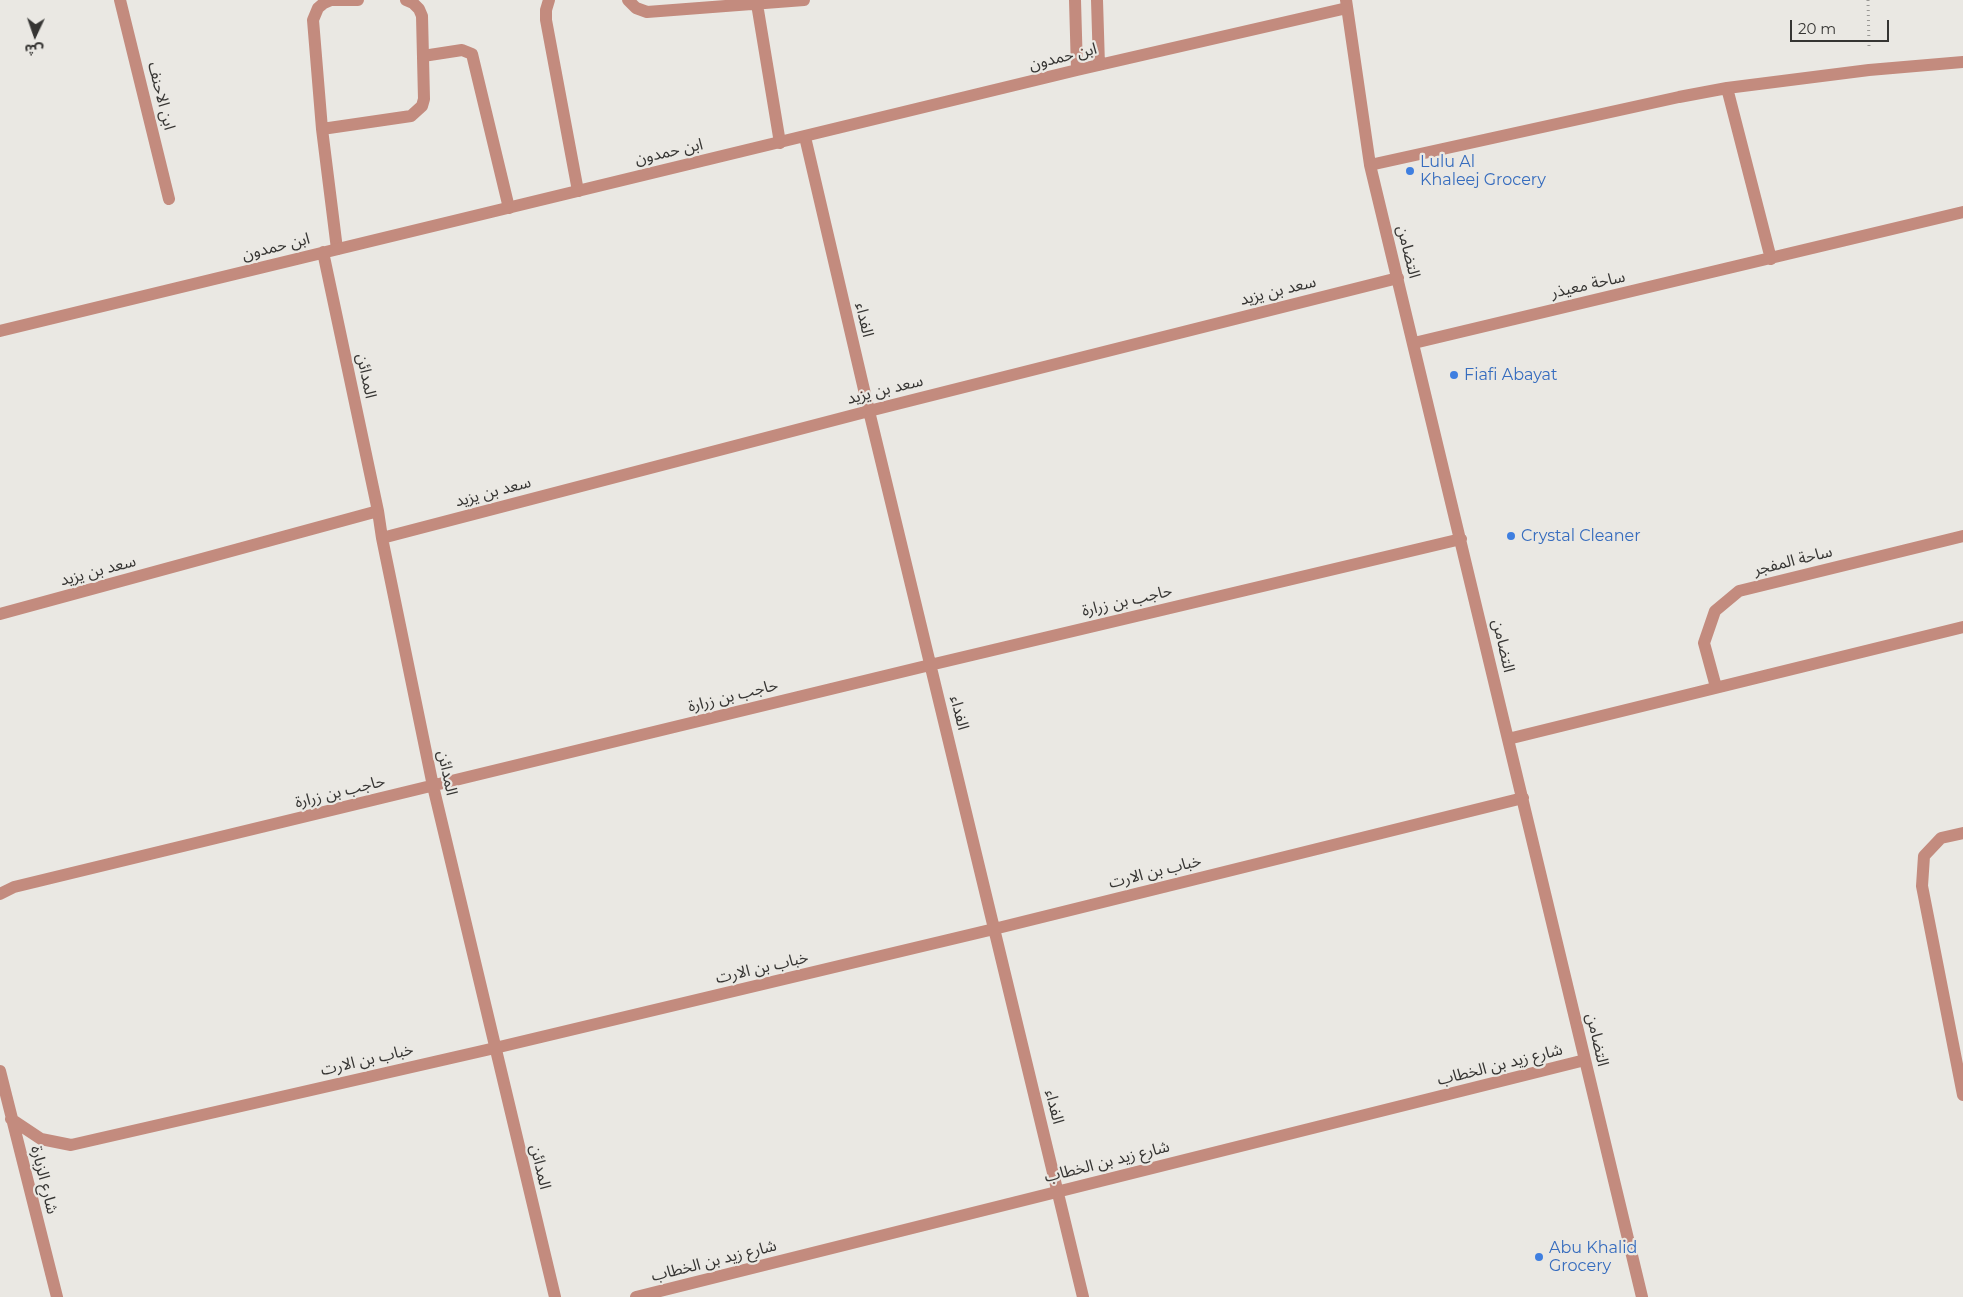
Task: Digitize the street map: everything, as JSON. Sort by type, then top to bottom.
[{"type":"street","name":"ابن الاحنف","points":[[120,0],[169,199]]},
{"type":"street","points":[[337,249],[322,130],[314,14],[324,3],[331,0],[358,0]]},
{"type":"street","points":[[322,130],[411,116],[418,111],[424,99],[422,16],[413,3],[406,0]]},
{"type":"street","points":[[549,0],[546,20],[578,191]]},
{"type":"street","points":[[628,0],[636,8],[647,12],[804,0]]},
{"type":"street","points":[[1075,0],[1077,70]]},
{"type":"street","points":[[1097,0],[1099,65]]},
{"type":"street","points":[[757,4],[780,143]]},
{"type":"street","name":"ابن حمدون","points":[[0,331],[805,137],[1346,4]]},
{"type":"street","name":"التضامن","points":[[1346,4],[1370,165],[1642,1297]]},
{"type":"street","points":[[423,56],[462,50],[472,54],[509,208]]},
{"type":"street","points":[[1370,165],[1727,88],[1869,70],[1963,62]]},
{"type":"street","points":[[1727,88],[1771,259]]},
{"type":"street","name":"الفداء","points":[[805,137],[869,411],[1083,1297]]},
{"type":"street","name":"ساحة معيذر","points":[[1414,343],[1963,212]]},
{"type":"street","name":"المدائن","points":[[323,252],[378,511],[433,786],[555,1297]]},
{"type":"street","name":"سعد بن يزيد","points":[[382,538],[869,411],[1398,278]]},
{"type":"street","name":"سعد بن يزيد","points":[[0,614],[378,511]]},
{"type":"street","name":"ساحة المفجر","points":[[1716,687],[1704,643],[1716,611],[1739,591],[1963,536]]},
{"type":"street","name":"حاجب بن زرارة","points":[[0,894],[14,887],[930,665],[1461,539]]},
{"type":"street","points":[[1508,739],[1963,627]]},
{"type":"street","name":"خباب بن الارت","points":[[11,1119],[41,1139],[71,1145],[496,1048],[994,929],[1523,798]]},
{"type":"street","points":[[1963,833],[1941,838],[1924,856],[1922,886],[1963,1095]]},
{"type":"street","name":"حاجب بن زرارة","points":[[0,886],[14,887]]},
{"type":"street","name":"شارع زيد بن الخطاب","points":[[636,1297],[1585,1060]]},
{"type":"street","name":"شارع الزبارة","points":[[0,1071],[57,1297]]},
{"type":"path","points":[[1868,0],[1869,70]]},
{"type":"place","name":"Lulu Al Khaleej Grocery","points":[[1410,171]]},
{"type":"place","name":"Fiafi Abayat","points":[[1454,375]]},
{"type":"place","name":"Crystal Cleaner","points":[[1511,536]]},
{"type":"place","name":"Abu Khalid Grocery","points":[[1539,1257]]}]
